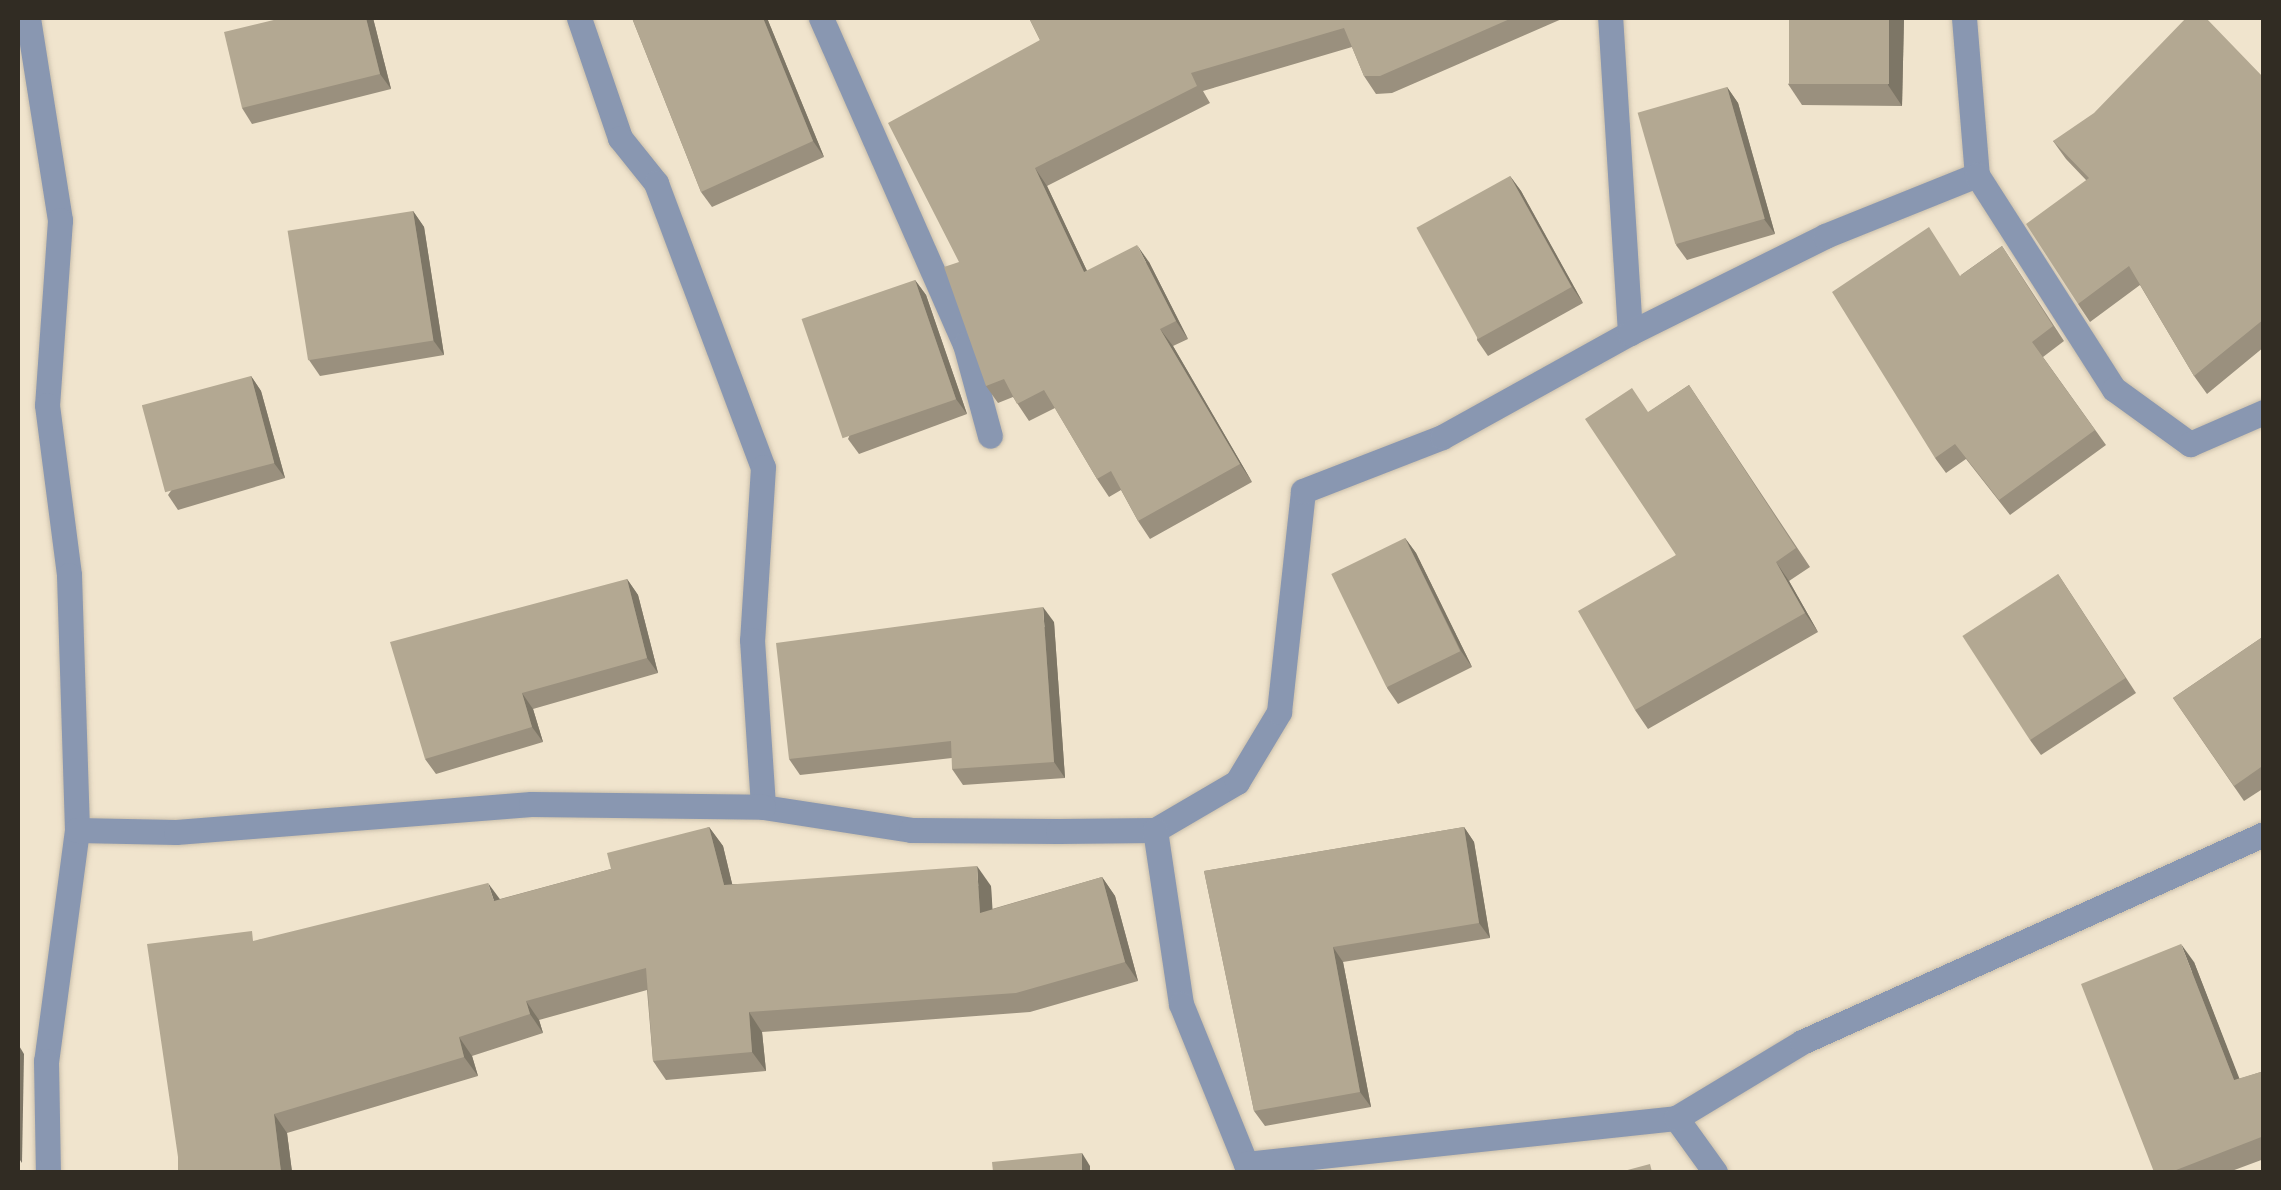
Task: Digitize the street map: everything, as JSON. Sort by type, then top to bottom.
[{"type":"street","points":[[28,18],[60,220],[46,405],[69,575],[77,830],[46,1061],[48,1172]]},
{"type":"street","points":[[580,18],[620,138],[656,183],[763,467],[752,640],[763,807]]},
{"type":"street","points":[[821,18],[966,344],[990,436]]},
{"type":"street","points":[[1610,18],[1630,333]]},
{"type":"street","points":[[1964,18],[1978,175],[2114,389],[2190,444],[2264,412]]},
{"type":"street","points":[[77,830],[176,832],[530,804],[763,807],[912,830],[1155,830],[1237,782],[1279,712],[1303,492],[1442,438],[1630,333],[1825,236],[1978,175]]},
{"type":"street","points":[[1155,830],[1181,1004],[1246,1164],[1676,1118],[1802,1042],[2264,834]]},
{"type":"street","points":[[1676,1118],[1716,1172]]},
{"type":"building","points":[[282,18],[366,18],[380,74],[242,108],[224,32]]},
{"type":"building","points":[[632,18],[763,18],[813,141],[701,192]]},
{"type":"building","points":[[1029,18],[1512,18],[1380,76],[1364,76],[1344,28],[1191,73],[1197,86],[1035,168],[1084,272],[1137,245],[1176,321],[1160,329],[1240,464],[1138,521],[1111,471],[1097,479],[1044,390],[1017,404],[1004,379],[986,386],[944,267],[959,262],[888,123],[1040,40]]},
{"type":"building","points":[[1789,18],[1889,18],[1889,84],[1789,84]]},
{"type":"building","points":[[2186,18],[2206,18],[2264,78],[2264,319],[2194,376],[2129,266],[2078,304],[2026,224],[2089,178],[2053,141],[2094,113]]},
{"type":"building","points":[[1727,87],[1765,219],[1675,244],[1638,113]]},
{"type":"building","points":[[1510,176],[1572,287],[1478,339],[1416,228]]},
{"type":"building","points":[[413,211],[433,340],[308,360],[288,231]]},
{"type":"building","points":[[1929,227],[1960,276],[2002,246],[2053,326],[2032,342],[2095,430],[1999,500],[1955,444],[1935,458],[1832,292]]},
{"type":"building","points":[[915,280],[956,399],[843,438],[802,319]]},
{"type":"building","points":[[251,376],[274,463],[165,492],[142,405]]},
{"type":"building","points":[[1689,385],[1796,548],[1776,562],[1805,613],[1635,710],[1578,611],[1676,555],[1585,419],[1632,388],[1648,412]]},
{"type":"building","points":[[1405,538],[1460,651],[1387,687],[1331,574]]},
{"type":"building","points":[[2058,574],[2126,678],[2030,740],[1962,636]]},
{"type":"building","points":[[627,579],[647,658],[522,693],[532,727],[425,759],[390,642]]},
{"type":"building","points":[[1043,607],[1054,762],[952,769],[951,741],[789,759],[776,643]]},
{"type":"building","points":[[2264,636],[2264,765],[2234,786],[2173,698]]},
{"type":"building","points":[[709,827],[724,885],[977,866],[980,913],[1102,877],[1125,962],[1016,993],[749,1012],[752,1052],[653,1061],[646,968],[526,1001],[530,1014],[459,1037],[464,1057],[274,1114],[281,1172],[178,1172],[147,944],[252,931],[253,941],[488,883],[494,901],[611,869],[607,853]]},
{"type":"building","points":[[1464,827],[1479,923],[1333,947],[1360,1092],[1254,1111],[1204,871]]},
{"type":"building","points":[[2181,944],[2234,1080],[2264,1071],[2264,1136],[2171,1172],[2154,1172],[2081,984]]},
{"type":"building","points":[[1082,1153],[1082,1172],[993,1172],[992,1162]]},
{"type":"building","points":[[1650,1164],[1652,1172],[1620,1172]]}]
